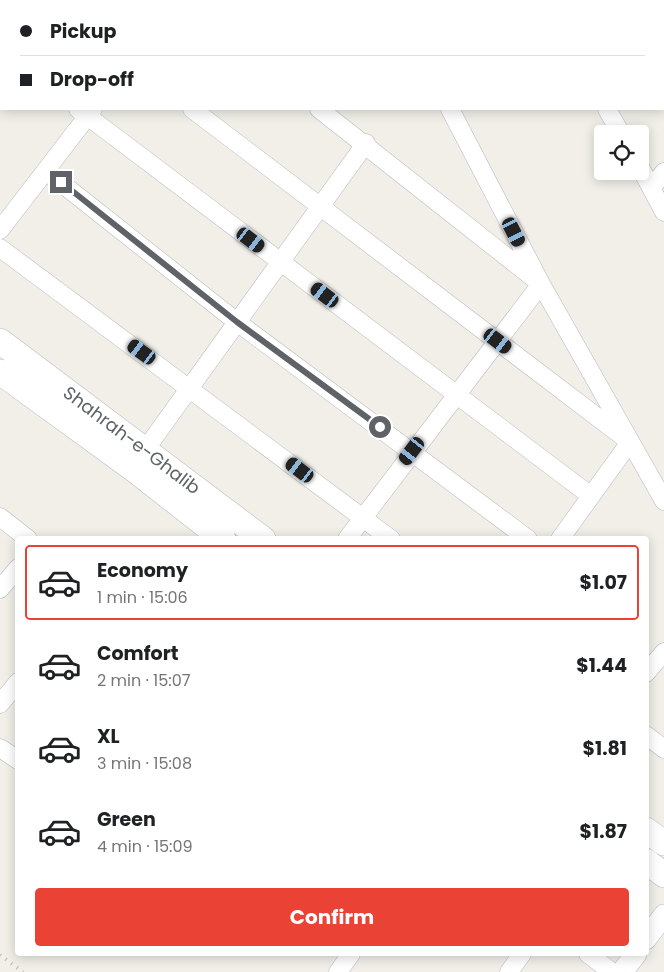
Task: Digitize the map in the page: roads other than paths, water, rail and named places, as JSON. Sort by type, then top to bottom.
[{"type":"main road","name":"Shahrah-e-Ghalib","points":[[0,341],[259,536]]},
{"type":"main road","name":"Shahrah-e-Ghalib","points":[[0,372],[136,471],[219,536]]},
{"type":"main road","points":[[649,832],[664,844]]},
{"type":"main road","points":[[649,863],[664,875]]},
{"type":"street","points":[[193,110],[630,442]]},
{"type":"street","points":[[321,110],[366,143],[541,284]]},
{"type":"street","points":[[451,110],[541,284],[664,501]]},
{"type":"street","points":[[607,110],[616,125]]},
{"type":"street","points":[[0,230],[46,171],[86,111],[281,262],[591,496]]},
{"type":"street","points":[[145,450],[366,143]]},
{"type":"street","points":[[46,171],[237,322],[524,536]]},
{"type":"street","points":[[652,187],[664,172]]},
{"type":"street","points":[[648,180],[664,212]]},
{"type":"street","points":[[0,248],[387,536]]},
{"type":"street","points":[[349,536],[541,284]]},
{"type":"street","points":[[562,536],[630,442]]},
{"type":"street","points":[[0,517],[24,536]]},
{"type":"street","points":[[0,589],[15,572]]},
{"type":"street","points":[[649,670],[664,652]]},
{"type":"street","points":[[0,704],[15,686]]},
{"type":"street","points":[[649,737],[664,748]]},
{"type":"street","points":[[0,748],[15,758]]},
{"type":"street","points":[[649,935],[664,915]]},
{"type":"street","points":[[338,972],[350,956]]},
{"type":"street","points":[[508,972],[520,956]]},
{"type":"street","points":[[591,956],[612,972]]},
{"type":"street","points":[[622,972],[634,956]]},
{"type":"railway","points":[[0,955],[23,972]]}]
